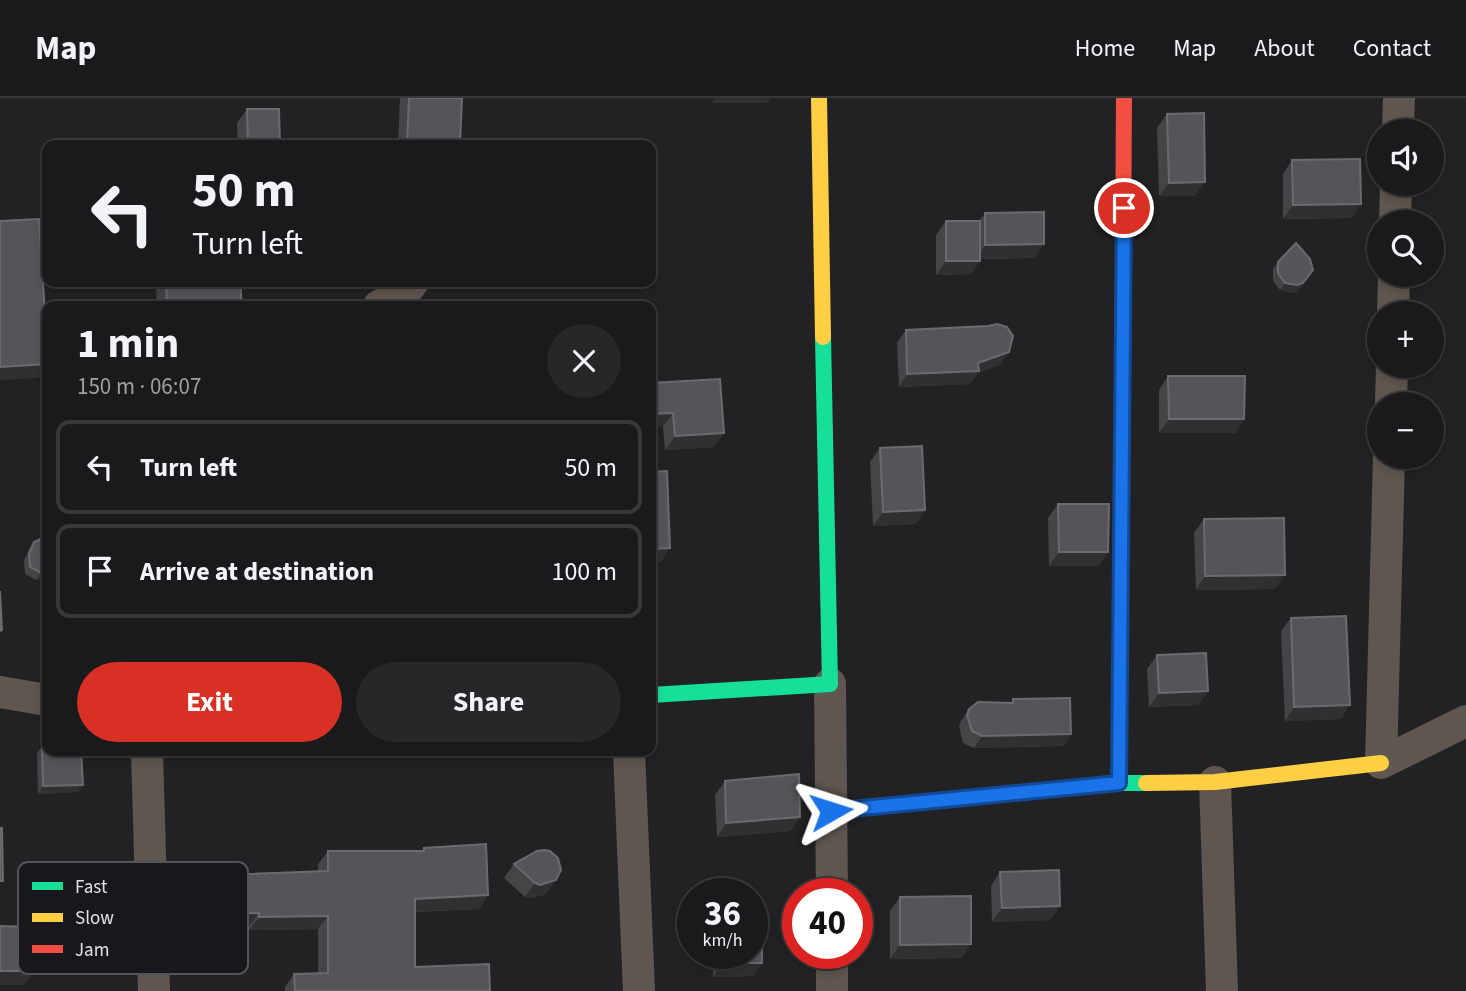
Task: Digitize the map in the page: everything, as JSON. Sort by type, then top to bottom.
[{"type":"street","points":[[820,98],[832,878]]},
{"type":"street","points":[[1119,783],[1124,98]]},
{"type":"street","points":[[1398,119],[1399,98]]},
{"type":"street","points":[[388,301],[409,287]]},
{"type":"street","points":[[1381,763],[1389,469]]},
{"type":"street","points":[[656,695],[830,684]]},
{"type":"street","points":[[0,692],[42,698]]},
{"type":"street","points":[[831,811],[1119,783],[1214,782],[1381,763],[1466,721]]},
{"type":"street","points":[[147,756],[150,862]]},
{"type":"street","points":[[629,756],[639,991]]},
{"type":"street","points":[[1214,782],[1222,991]]},
{"type":"street","points":[[832,969],[832,991]]},
{"type":"building","points":[[409,98],[462,98],[460,140],[407,140]]},
{"type":"building","points":[[247,109],[279,109],[280,140],[248,140]]},
{"type":"building","points":[[1204,113],[1205,182],[1169,183],[1167,114]]},
{"type":"building","points":[[1360,159],[1361,204],[1293,205],[1292,160]]},
{"type":"building","points":[[1044,212],[1044,244],[985,245],[985,213]]},
{"type":"building","points":[[39,219],[44,301],[42,301],[42,364],[0,367],[0,221]]},
{"type":"building","points":[[946,221],[980,221],[980,261],[946,261]]},
{"type":"building","points":[[1296,243],[1310,259],[1313,270],[1303,283],[1297,285],[1285,283],[1278,273],[1278,262]]},
{"type":"building","points":[[166,287],[240,287],[242,301],[167,301]]},
{"type":"building","points":[[997,324],[1007,327],[1013,336],[1009,352],[978,363],[979,371],[907,374],[906,330]]},
{"type":"building","points":[[1168,376],[1245,376],[1244,419],[1169,419]]},
{"type":"building","points":[[720,379],[724,433],[675,436],[673,413],[656,414],[656,383]]},
{"type":"building","points":[[922,446],[925,510],[883,512],[880,448]]},
{"type":"building","points":[[667,471],[670,548],[656,549],[656,472]]},
{"type":"building","points":[[1058,504],[1109,504],[1108,552],[1059,552]]},
{"type":"building","points":[[1284,518],[1285,575],[1205,576],[1204,519]]},
{"type":"building","points":[[42,538],[42,573],[30,567],[29,553],[34,542]]},
{"type":"building","points":[[0,591],[2,630],[0,631]]},
{"type":"building","points":[[1346,616],[1350,705],[1294,707],[1291,618]]},
{"type":"building","points":[[1206,653],[1208,691],[1159,693],[1157,655]]},
{"type":"building","points":[[1070,698],[1071,734],[982,736],[972,731],[967,715],[969,709],[978,702],[1013,703],[1013,699]]},
{"type":"building","points":[[42,756],[81,756],[83,785],[43,786]]},
{"type":"building","points":[[799,774],[800,817],[726,823],[725,781]]},
{"type":"building","points":[[2,828],[3,881],[0,881]]},
{"type":"building","points":[[486,844],[488,895],[415,899],[415,967],[489,964],[490,991],[295,991],[294,974],[328,973],[328,916],[259,917],[259,913],[248,913],[248,874],[328,871],[328,851],[424,851],[424,848]]},
{"type":"building","points":[[544,850],[550,851],[558,858],[561,870],[556,880],[540,885],[514,864]]},
{"type":"building","points":[[1059,870],[1060,906],[1002,908],[1000,872]]},
{"type":"building","points":[[971,896],[971,944],[900,945],[900,897]]},
{"type":"building","points":[[0,926],[18,927],[18,971],[0,971]]},
{"type":"traffic: fast","points":[[656,695],[830,684],[823,337]]},
{"type":"traffic: fast","points":[[1119,783],[1122,425]]},
{"type":"traffic: fast","points":[[831,811],[1119,783],[1146,783]]},
{"type":"traffic: slow","points":[[819,98],[823,337]]},
{"type":"traffic: slow","points":[[1146,783],[1215,782],[1381,763]]},
{"type":"traffic: jam","points":[[1122,425],[1124,98]]},
{"type":"route","points":[[831,811],[1119,783],[1124,208]]}]
